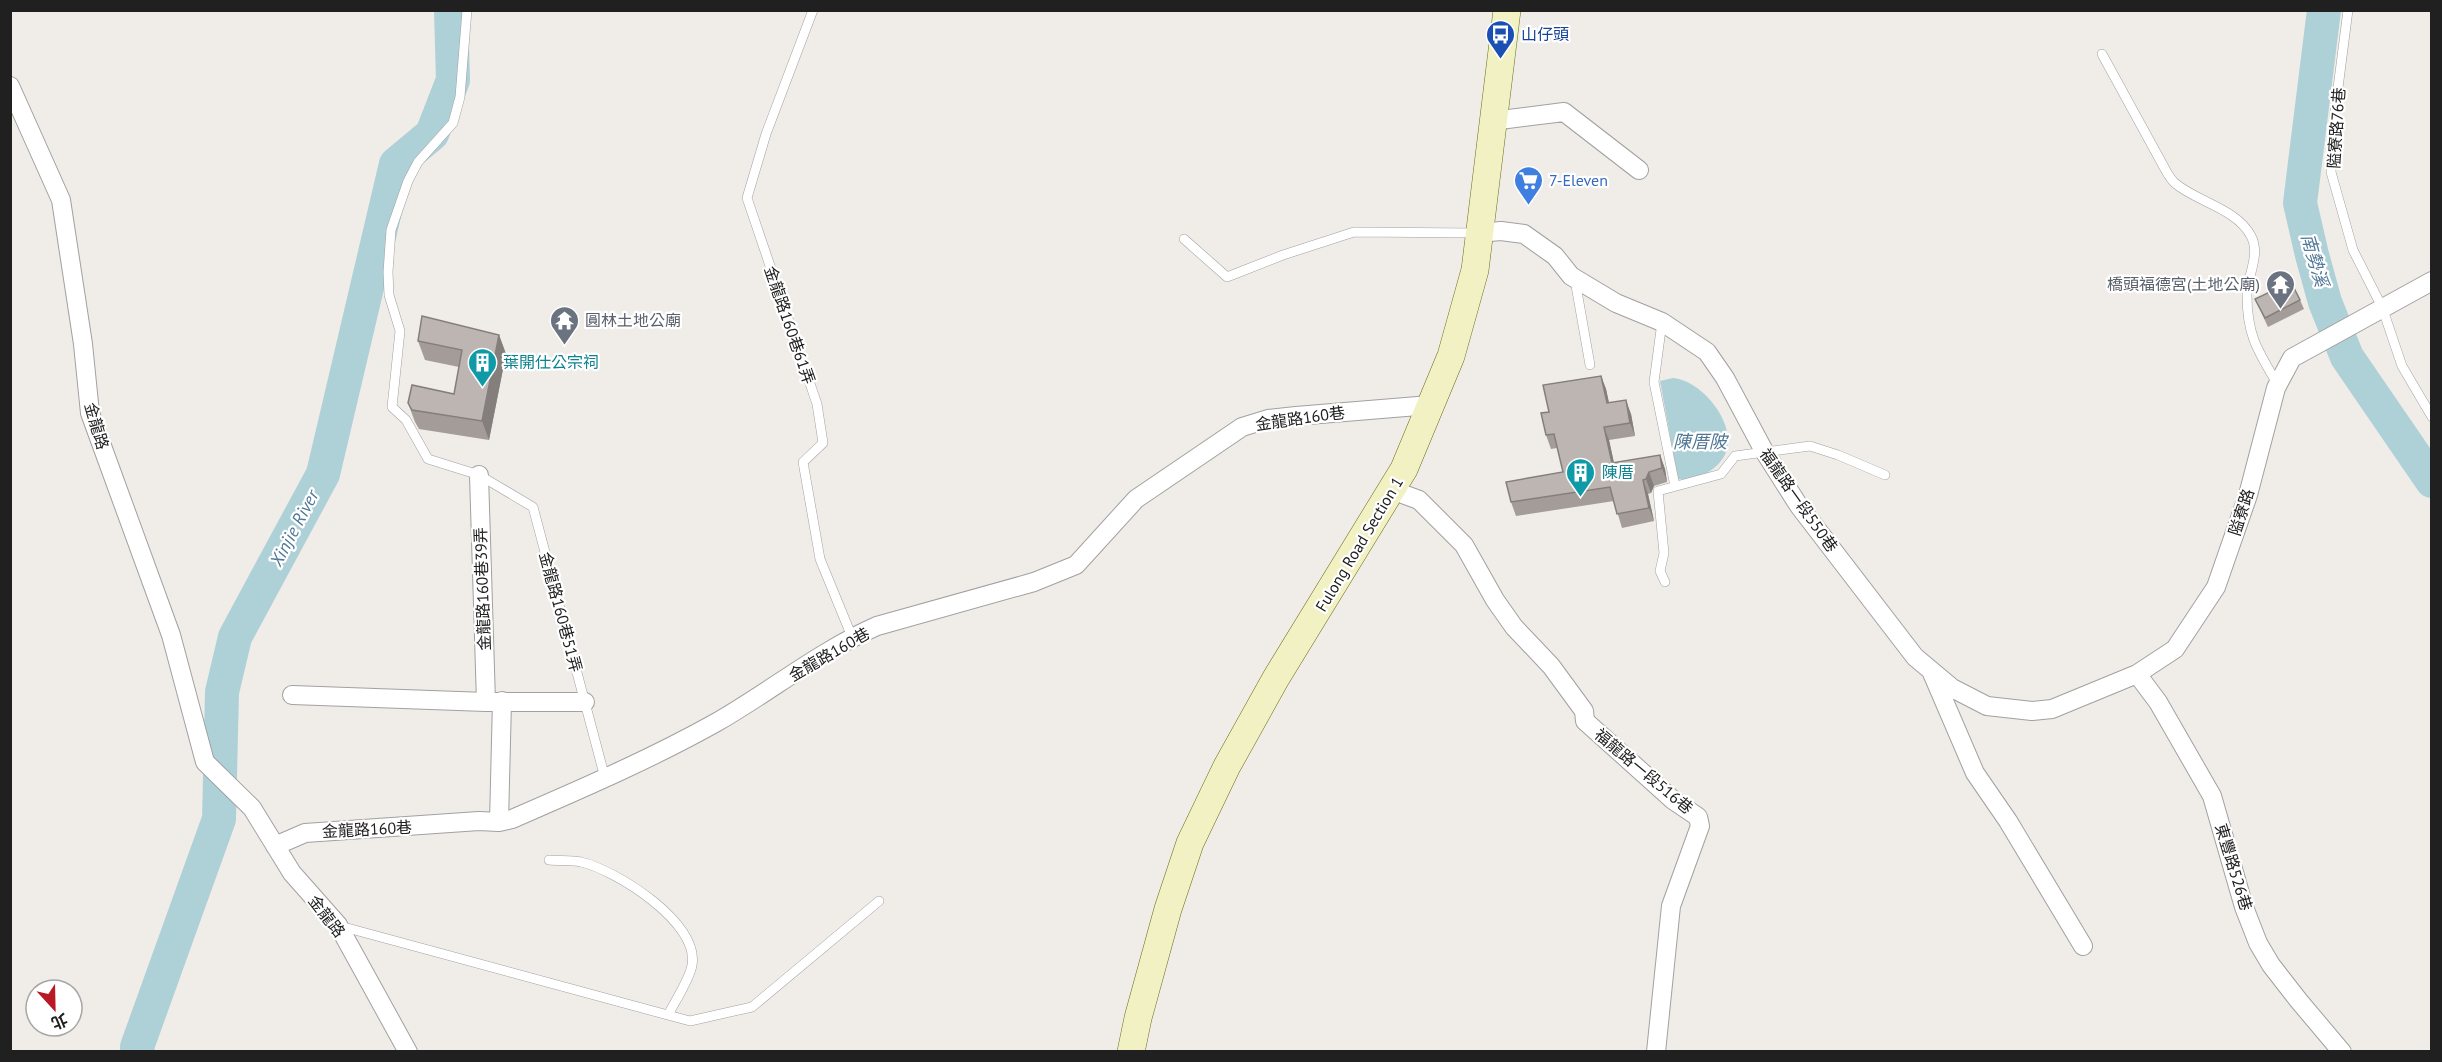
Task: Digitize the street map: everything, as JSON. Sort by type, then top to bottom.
[{"type":"main road","name":"Fulong Road Section 1","points":[[1131,1052],[1137,1018],[1190,843],[1227,766],[1276,678],[1404,469],[1451,356],[1474,270],[1507,10]]},
{"type":"street","name":"金龍路","points":[[10,86],[61,201],[83,344],[90,413],[171,634],[206,762],[252,808],[292,873],[339,925],[408,1052]]},
{"type":"street","points":[[1492,121],[1564,112],[1639,170]]},
{"type":"street","name":"福龍路一段550巷","points":[[1478,232],[1501,231],[1524,234],[1555,256],[1574,278],[1616,303],[1662,322],[1707,352],[1725,378],[1764,451],[1799,506],[1915,657],[1952,688],[1987,706],[2032,711],[2052,709],[2137,674]]},
{"type":"street","points":[[2378,310],[2432,281]]},
{"type":"street","name":"隘寮路","points":[[2137,674],[2175,649],[2216,587],[2248,495],[2278,384],[2292,358],[2378,310]]},
{"type":"street","name":"金龍路160巷","points":[[275,846],[305,833],[479,821],[499,822],[512,819],[605,778],[717,722],[852,637],[877,626],[1034,582],[1076,565],[1136,499],[1242,427],[1268,419],[1430,405]]},
{"type":"street","name":"金龍路160巷39弄","points":[[479,476],[494,702],[499,822]]},
{"type":"street","name":"福龍路一段516巷","points":[[1392,490],[1419,500],[1464,545],[1495,600],[1514,627],[1551,666],[1584,711],[1586,721],[1673,800],[1698,817],[1700,826],[1671,906],[1656,1052]]},
{"type":"street","points":[[1931,670],[1975,773],[2008,821],[2083,946]]},
{"type":"street","name":"東豐路526巷","points":[[2137,674],[2158,702],[2212,796],[2244,907],[2258,943],[2271,965],[2342,1052]]},
{"type":"street","points":[[292,695],[494,702],[585,702]]},
{"type":"lane","name":"金龍路160巷51弄","points":[[466,10],[460,97],[453,123],[418,162],[408,181],[391,230],[389,295],[400,331],[392,407],[406,420],[428,459],[479,476],[533,507],[605,778]]},
{"type":"lane","name":"金龍路160巷61弄","points":[[813,10],[766,134],[747,198],[817,404],[823,443],[804,462],[820,559],[852,637]]},
{"type":"lane","name":"隘寮路76巷","points":[[2348,10],[2334,119],[2331,172],[2353,250],[2402,366],[2432,417]]},
{"type":"lane","points":[[2102,54],[2164,169],[2175,183],[2237,220],[2252,237],[2255,260],[2247,292],[2248,319],[2253,342],[2278,384]]},
{"type":"lane","points":[[1184,239],[1227,277],[1283,255],[1354,232],[1478,232]]},
{"type":"lane","points":[[1574,278],[1590,365]]},
{"type":"lane","points":[[1662,322],[1654,382],[1675,486]]},
{"type":"lane","points":[[1665,582],[1660,571],[1664,553],[1658,491],[1721,474],[1735,456],[1810,446],[1885,475]]},
{"type":"lane","points":[[549,860],[580,862],[613,874],[669,915],[687,936],[692,952],[692,966],[668,1015]]},
{"type":"lane","points":[[339,925],[690,1021],[752,1007],[879,901]]},
{"type":"water","name":"陳厝陂","points":[[1673,378],[1683,380],[1702,392],[1717,409],[1727,430],[1727,449],[1724,457],[1712,470],[1695,478],[1678,479],[1660,381]]},
{"type":"building","points":[[2291,282],[2300,300],[2265,318],[2255,299]]},
{"type":"building","points":[[422,316],[499,335],[482,421],[412,410],[408,403],[412,385],[454,394],[462,350],[418,341]]},
{"type":"building","points":[[1601,376],[1607,403],[1626,400],[1630,423],[1604,427],[1612,463],[1660,455],[1662,468],[1649,472],[1643,480],[1649,508],[1617,514],[1610,487],[1511,502],[1506,482],[1563,472],[1554,434],[1546,435],[1541,413],[1549,412],[1543,385]]},
{"type":"waterway","name":"Xinjie River","points":[[138,1052],[137,1047],[219,819],[222,692],[235,637],[323,474],[396,164],[432,134],[453,80],[451,10]]},
{"type":"waterway","name":"南勢溪","points":[[2324,10],[2300,203],[2325,302],[2347,357],[2432,481]]},
{"type":"place","name":"山仔頭","points":[[1500,60]]},
{"type":"place","name":"7-Eleven","points":[[1528,206]]},
{"type":"place","name":"橋頭福德宮(土地公廟)","points":[[2281,310]]},
{"type":"place","name":"圓林土地公廟","points":[[564,346]]},
{"type":"place","name":"葉開仕公宗祠","points":[[482,388]]},
{"type":"place","name":"陳厝","points":[[1581,498]]}]
